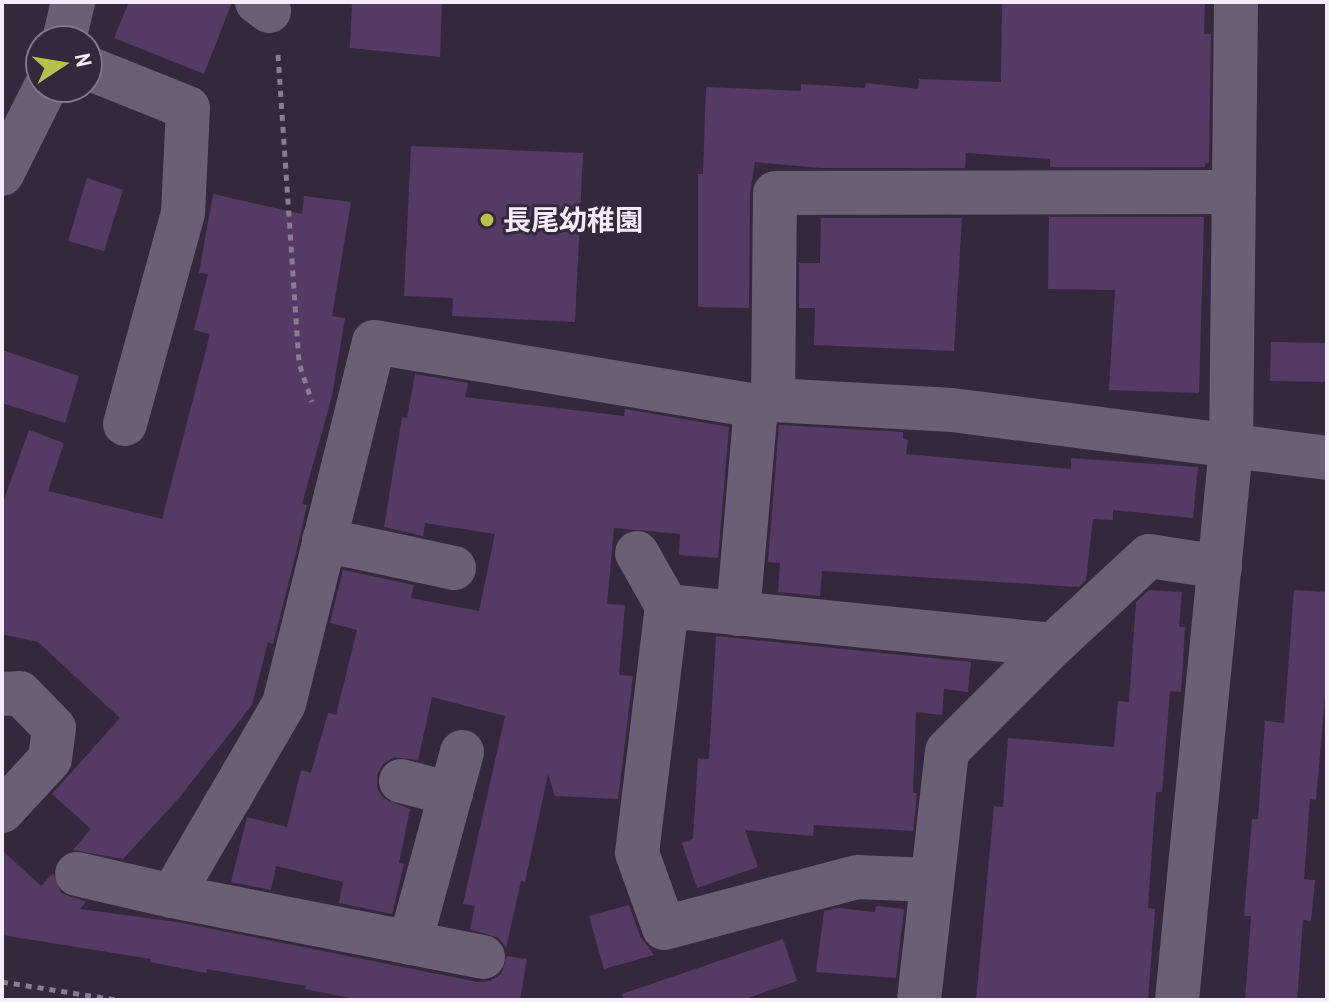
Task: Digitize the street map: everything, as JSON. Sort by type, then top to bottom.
[{"type":"street","points":[[68,24],[73,2]]},
{"type":"street","points":[[1177,1000],[1231,448],[1236,2]]},
{"type":"street","points":[[104,74],[188,108],[183,213],[125,424]]},
{"type":"street","points":[[2,174],[37,104]]},
{"type":"street","points":[[738,614],[764,403],[775,193],[1234,192]]},
{"type":"street","points":[[172,896],[284,704],[374,342],[764,403],[952,410],[1327,458]]},
{"type":"street","points":[[324,540],[454,568]]},
{"type":"street","points":[[637,553],[667,606],[637,853],[664,928],[857,877],[931,880]]},
{"type":"street","points":[[919,1000],[947,751],[1053,645],[1149,556],[1220,567]]},
{"type":"street","points":[[667,606],[1053,645]]},
{"type":"street","points":[[2,694],[20,693],[54,728],[50,759],[2,811]]},
{"type":"street","points":[[410,943],[462,752]]},
{"type":"street","points":[[401,781],[451,794]]},
{"type":"street","points":[[77,874],[172,896],[483,957]]},
{"type":"path","points":[[263,6],[281,71],[299,363],[315,411],[354,415]]},
{"type":"path","points":[[2,982],[116,1000]]},
{"type":"building","points":[[129,2],[232,2],[204,74],[114,38]]},
{"type":"building","points":[[352,2],[442,2],[440,57],[350,48]]},
{"type":"building","points":[[1002,2],[1205,2],[1204,34],[1211,34],[1209,163],[1205,163],[1205,167],[1050,167],[1050,159],[966,153],[965,168],[821,168],[755,162],[750,193],[749,308],[698,307],[698,174],[703,174],[706,87],[801,91],[801,84],[865,88],[866,83],[918,89],[919,79],[1001,82]]},
{"type":"building","points":[[411,146],[583,153],[575,322],[452,316],[453,298],[404,296]]},
{"type":"building","points":[[87,178],[123,190],[104,251],[68,241]]},
{"type":"building","points":[[213,194],[302,214],[304,196],[351,202],[332,316],[345,318],[332,396],[302,504],[307,505],[295,557],[273,644],[268,642],[252,705],[179,798],[123,859],[73,850],[91,829],[52,794],[120,718],[38,642],[2,634],[2,505],[29,430],[64,443],[48,491],[162,519],[210,334],[194,330],[208,274],[199,273]]},
{"type":"building","points":[[1049,217],[1204,217],[1199,393],[1109,390],[1115,290],[1048,289]]},
{"type":"building","points":[[821,218],[962,218],[954,351],[814,345],[815,308],[799,308],[799,263],[820,263]]},
{"type":"building","points":[[1271,342],[1327,343],[1327,382],[1270,381]]},
{"type":"building","points":[[2,350],[79,376],[65,423],[2,403]]},
{"type":"building","points":[[415,374],[468,383],[465,397],[624,416],[625,409],[729,427],[718,558],[679,555],[680,534],[614,528],[607,604],[625,605],[619,675],[633,676],[618,799],[555,796],[548,774],[525,882],[521,881],[506,948],[499,938],[470,929],[475,906],[463,904],[505,716],[432,697],[418,760],[394,757],[383,764],[377,775],[377,788],[383,798],[410,809],[399,863],[404,864],[392,914],[339,903],[343,882],[276,866],[271,890],[231,882],[247,817],[287,827],[301,770],[311,773],[328,713],[336,715],[357,630],[330,623],[343,570],[414,585],[411,598],[479,611],[495,534],[425,523],[423,536],[384,527],[402,417],[407,418]]},
{"type":"building","points":[[779,425],[903,432],[903,439],[908,440],[906,454],[1071,469],[1071,458],[1198,467],[1193,518],[1113,510],[1113,520],[1093,519],[1086,580],[1079,587],[822,571],[820,596],[778,592],[780,563],[768,562]]},
{"type":"building","points":[[1149,590],[1182,592],[1179,627],[1185,627],[1181,692],[1170,691],[1162,792],[1156,792],[1148,908],[1155,909],[1148,1000],[976,1000],[994,806],[1003,807],[1008,738],[1114,747],[1118,701],[1129,702],[1136,602]]},
{"type":"building","points":[[1294,590],[1327,592],[1327,674],[1316,800],[1310,799],[1304,879],[1315,880],[1311,921],[1303,920],[1297,1000],[1245,1000],[1251,916],[1244,916],[1252,819],[1258,819],[1265,721],[1284,723]]},
{"type":"building","points":[[716,636],[971,662],[968,692],[944,689],[942,715],[916,712],[913,793],[917,793],[913,831],[814,825],[813,836],[745,830],[758,867],[697,888],[682,843],[693,839],[698,758],[709,759]]},
{"type":"building","points":[[2,850],[41,886],[53,873],[61,893],[86,902],[80,909],[177,922],[478,982],[490,981],[501,974],[507,956],[527,959],[520,1000],[360,1000],[305,989],[306,986],[207,969],[206,973],[150,962],[151,959],[2,935]]},
{"type":"building","points":[[629,905],[640,936],[654,955],[604,969],[589,916]]},
{"type":"building","points":[[876,906],[904,909],[896,978],[816,972],[824,911],[839,908],[875,912]]},
{"type":"building","points":[[783,939],[797,981],[742,1000],[623,1000],[622,994]]},
{"type":"place","name":"長尾幼稚園","points":[[487,220]]}]
